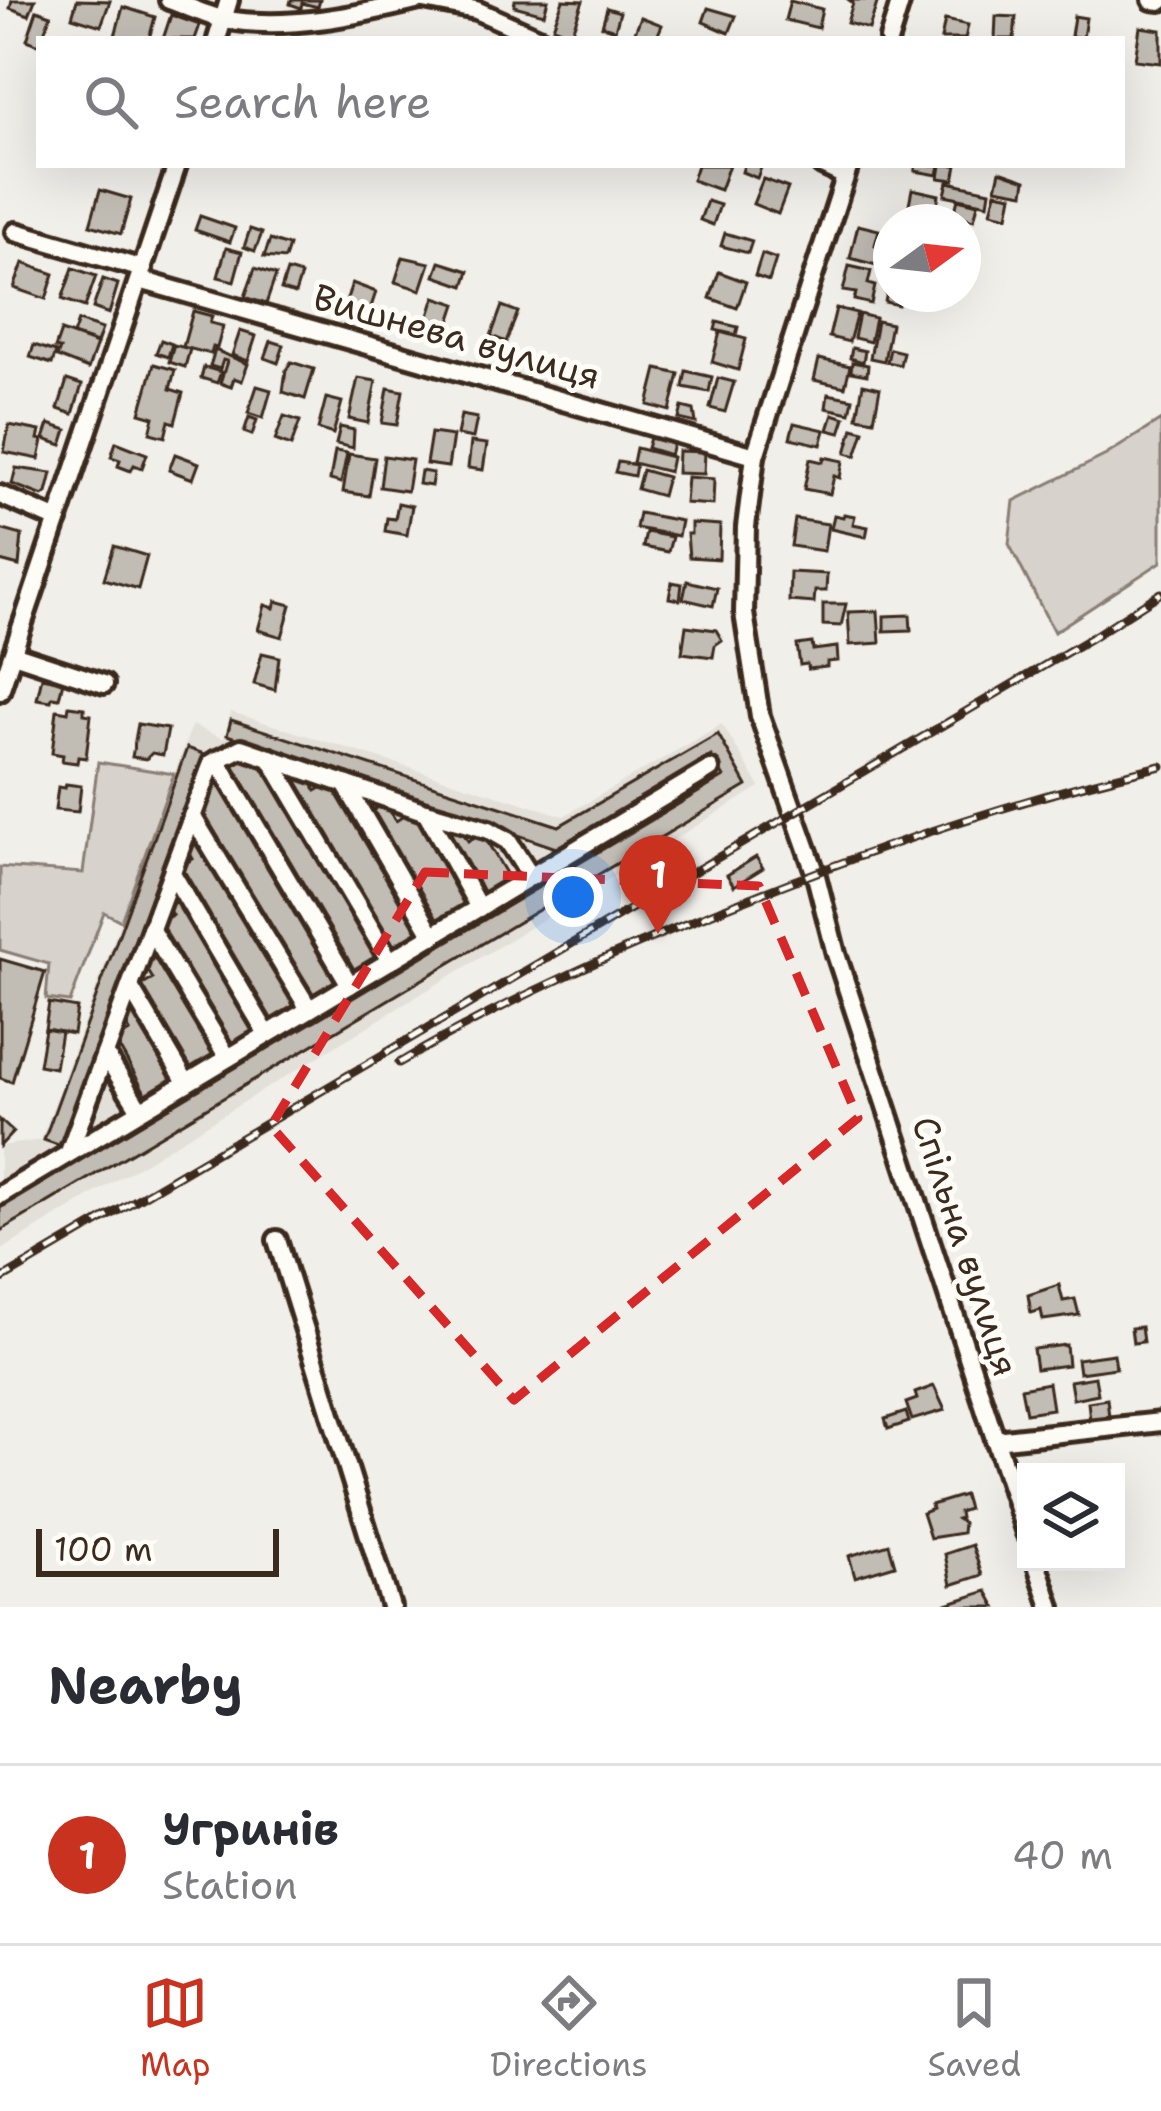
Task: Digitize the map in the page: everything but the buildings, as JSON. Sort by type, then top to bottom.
[{"type":"street","points":[[169,0],[224,19],[279,21],[422,0],[476,10],[534,36]]},
{"type":"street","points":[[218,36],[229,0]]},
{"type":"street","points":[[890,36],[901,0]]},
{"type":"street","points":[[0,691],[175,168]]},
{"type":"street","name":"Спільна вулиця","points":[[847,170],[755,456],[746,526],[745,613],[760,716],[815,872],[844,979],[1017,1506]]},
{"type":"street","name":"Вишнева вулиця","points":[[16,232],[142,275],[755,456]]},
{"type":"street","points":[[0,495],[58,520]]},
{"type":"street","points":[[13,654],[104,684]]},
{"type":"street","points":[[69,1153],[192,816],[217,760],[241,748],[489,830],[508,841],[532,877]]},
{"type":"street","points":[[270,758],[390,961]]},
{"type":"street","points":[[217,760],[350,985]]},
{"type":"street","points":[[0,1195],[710,769]]},
{"type":"street","points":[[345,784],[433,936]]},
{"type":"street","points":[[426,812],[479,908]]},
{"type":"street","points":[[192,816],[309,1009]]},
{"type":"street","points":[[172,874],[267,1034]]},
{"type":"street","points":[[151,930],[228,1058]]},
{"type":"street","points":[[130,987],[186,1082]]},
{"type":"street","points":[[105,1054],[140,1110]]},
{"type":"street","points":[[277,1240],[391,1607]]},
{"type":"street","points":[[995,1440],[1161,1422]]},
{"type":"street","points":[[1039,1571],[1051,1607]]},
{"type":"highlighted area","points":[[425,872],[759,886],[858,1118],[514,1400],[271,1126]]},
{"type":"shaded area","points":[[1161,420],[1161,562],[1054,632],[1009,544],[1014,501],[1106,455]]},
{"type":"shaded area","points":[[231,712],[564,816],[722,724],[760,787],[0,1251],[0,1146],[41,1140],[192,725],[224,739]]},
{"type":"shaded area","points":[[98,762],[174,774],[121,921],[104,912],[70,1002],[46,999],[49,964],[0,950],[0,867],[83,873]]},
{"type":"railway","points":[[0,1280],[1161,593]]},
{"type":"railway","points":[[399,1063],[569,975],[796,880],[1003,808],[1161,766]]},
{"type":"place","name":"Угринів","points":[[658,934]]}]
